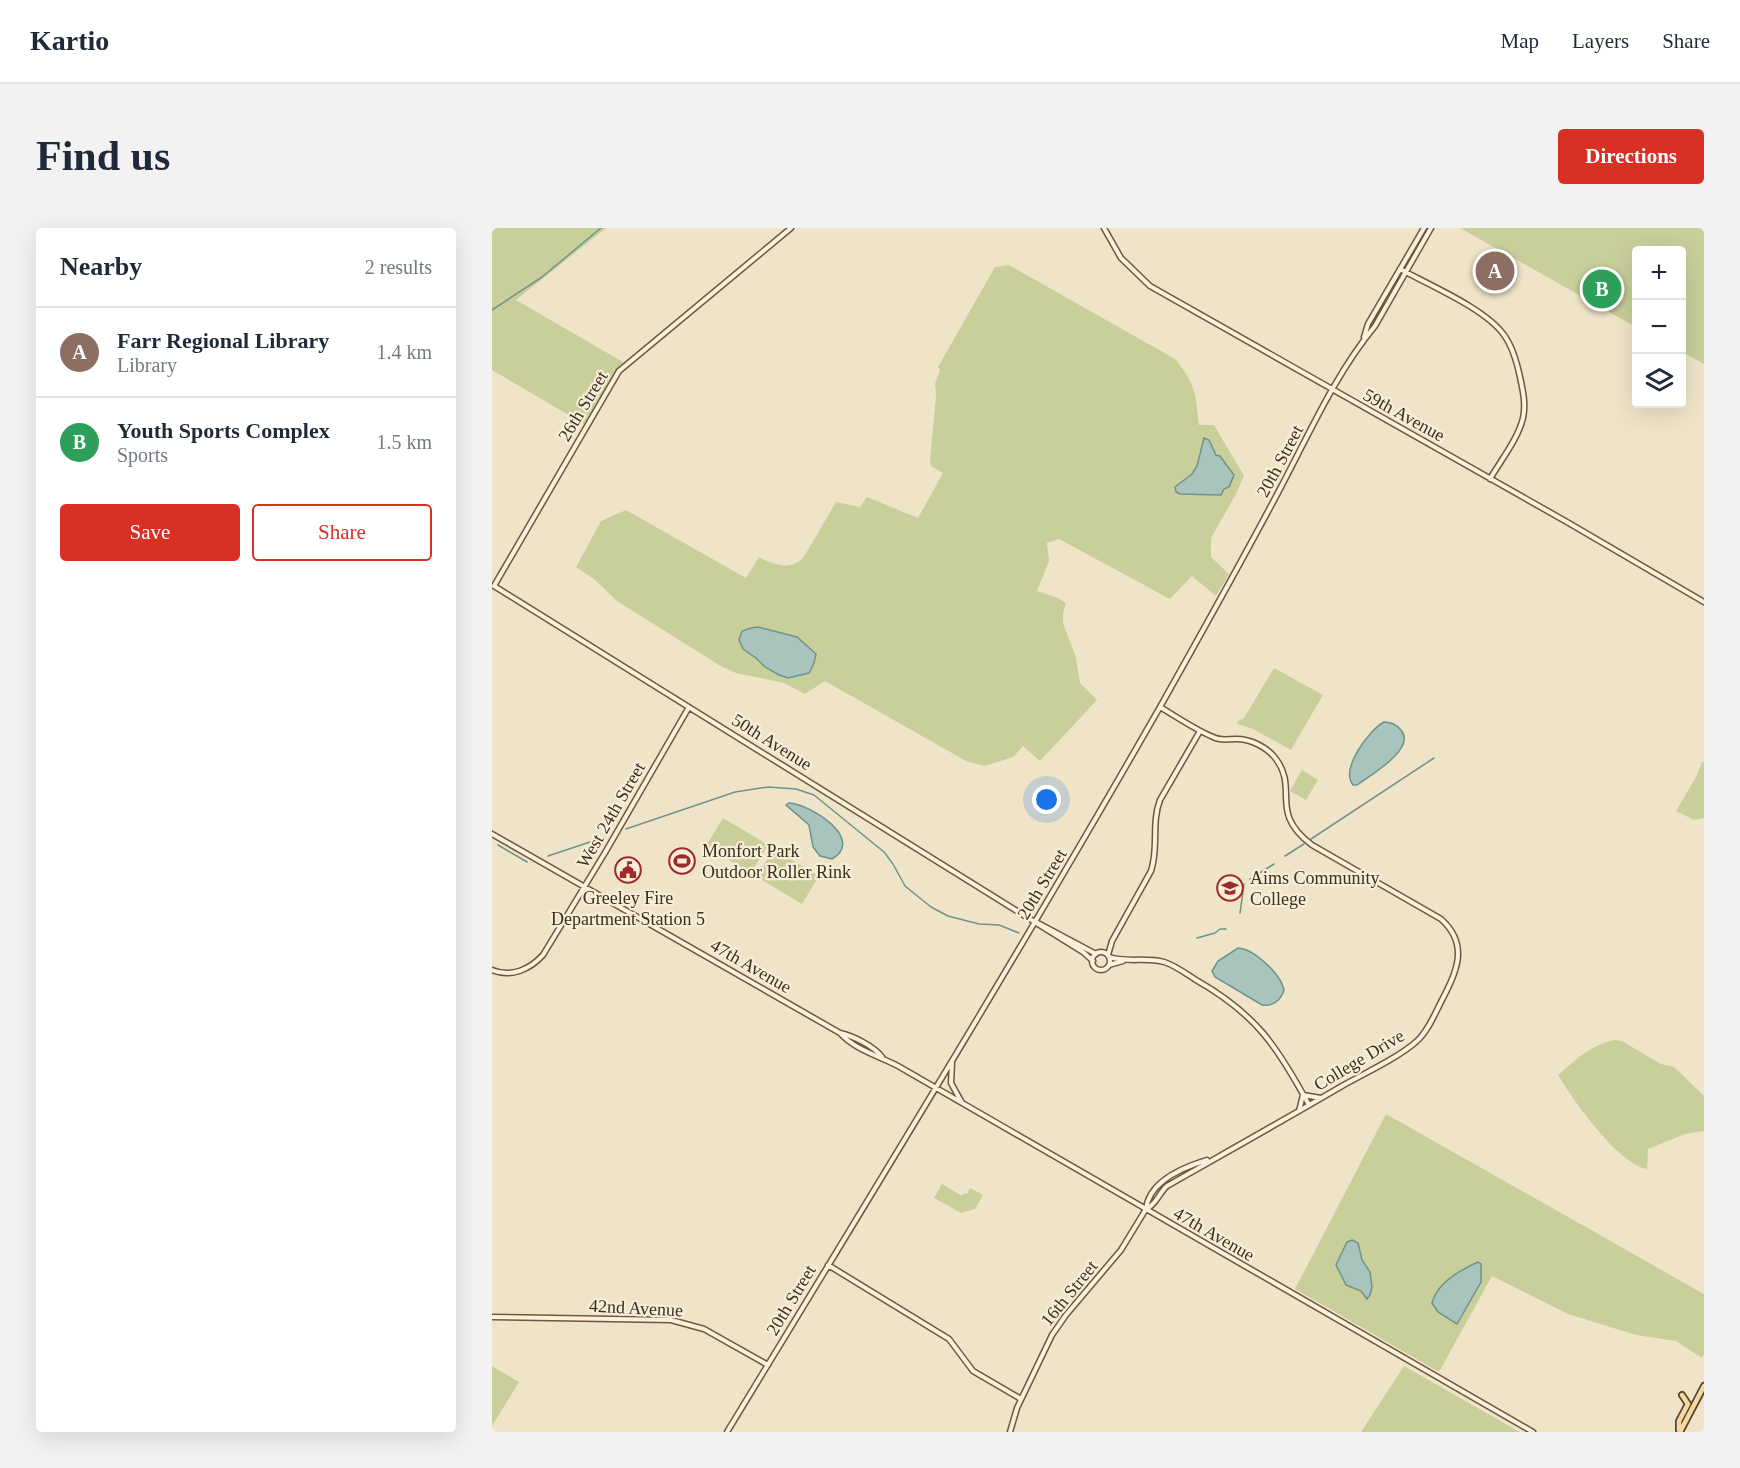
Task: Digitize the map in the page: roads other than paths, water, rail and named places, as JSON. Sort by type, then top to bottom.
[{"type":"main road","points":[[1679,1432],[1704,1386]]},
{"type":"main road","points":[[1679,1432],[1679,1421],[1688,1404],[1682,1395]]},
{"type":"street","name":"26th Street","points":[[494,586],[619,371],[791,228]]},
{"type":"street","name":"59th Avenue","points":[[1104,228],[1116,251],[1128,267],[1150,286],[1704,602]]},
{"type":"street","name":"20th Street","points":[[1364,339],[1368,324],[1424,228]]},
{"type":"street","name":"20th Street","points":[[727,1432],[1035,921],[1160,707],[1332,390],[1364,339],[1375,326],[1431,228]]},
{"type":"street","points":[[1400,269],[1487,318],[1503,333],[1517,365],[1524,395],[1523,418],[1490,479]]},
{"type":"street","name":"50th Avenue","points":[[494,586],[1035,921],[1093,961]]},
{"type":"street","name":"West 24th Street","points":[[492,970],[500,973],[516,972],[536,963],[548,947],[689,707]]},
{"type":"street","name":"College Drive","points":[[1146,1209],[1155,1189],[1164,1180],[1194,1164],[1213,1158],[1254,1138],[1414,1044],[1423,1035],[1447,989],[1456,969],[1458,957],[1453,934],[1446,924],[1300,837],[1288,816],[1285,783],[1280,766],[1264,748],[1250,741],[1216,738],[1160,707]]},
{"type":"street","points":[[1108,965],[1112,941],[1151,871],[1154,861],[1156,812],[1160,800],[1200,731]]},
{"type":"street","name":"47th Avenue","points":[[492,834],[840,1033],[878,1052],[883,1058],[1533,1432]]},
{"type":"street","name":"50th Avenue","points":[[1035,921],[1083,948],[1098,953]]},
{"type":"street","points":[[1112,941],[1098,953],[1093,961],[1095,966],[1100,969],[1124,961],[1164,962],[1229,1001],[1249,1017],[1276,1049],[1309,1105]]},
{"type":"street","points":[[1098,953],[1124,961]]},
{"type":"street","points":[[953,1059],[951,1083],[963,1104]]},
{"type":"street","points":[[1303,1095],[1322,1098]]},
{"type":"street","points":[[1299,1111],[1303,1095]]},
{"type":"street","name":"16th Street","points":[[1010,1432],[1021,1399],[1058,1326],[1121,1250],[1146,1209]]},
{"type":"street","points":[[828,1265],[945,1336],[957,1347],[973,1371],[1021,1399]]},
{"type":"street","name":"42nd Avenue","points":[[492,1317],[671,1320],[704,1329],[768,1365]]},
{"type":"water","points":[[1204,438],[1209,440],[1216,455],[1220,456],[1234,475],[1229,487],[1224,489],[1221,495],[1180,494],[1176,492],[1175,487],[1192,474],[1197,466]]},
{"type":"water","points":[[758,627],[797,637],[816,654],[809,673],[788,678],[779,675],[743,649],[739,640],[742,631]]},
{"type":"water","points":[[1384,722],[1389,722],[1401,730],[1404,737],[1403,745],[1380,769],[1357,785],[1353,785],[1350,770],[1353,760],[1364,741]]},
{"type":"water","points":[[789,803],[809,809],[831,824],[843,842],[841,851],[832,859],[820,856],[813,847],[809,825],[786,805]]},
{"type":"water","points":[[1238,948],[1252,953],[1266,963],[1278,977],[1284,990],[1276,1002],[1262,1005],[1215,977],[1212,971],[1218,961]]},
{"type":"water","points":[[1352,1240],[1358,1243],[1362,1260],[1370,1272],[1372,1287],[1367,1299],[1361,1291],[1346,1285],[1336,1265],[1347,1242]]},
{"type":"water","points":[[1478,1262],[1481,1264],[1481,1282],[1457,1324],[1438,1312],[1432,1303],[1444,1283]]},
{"type":"waterway","points":[[492,310],[542,277],[601,228]]},
{"type":"waterway","points":[[1311,839],[1434,758]]},
{"type":"waterway","points":[[626,829],[735,792],[768,787],[796,789],[814,795],[884,852],[905,886],[931,907],[948,916],[979,924],[999,925],[1019,933]]},
{"type":"waterway","points":[[548,856],[605,837]]},
{"type":"waterway","points":[[1285,856],[1304,844]]},
{"type":"waterway","points":[[498,845],[527,862]]},
{"type":"waterway","points":[[1250,879],[1274,864]]},
{"type":"waterway","points":[[1240,913],[1244,884]]},
{"type":"waterway","points":[[1197,938],[1226,929]]},
{"type":"place","name":"Farr Regional Library","points":[[1495,271]]},
{"type":"place","name":"Youth Sports Complex","points":[[1602,289]]},
{"type":"place","name":"Monfort Park Outdoor Roller Rink","points":[[682,861]]},
{"type":"place","name":"Greeley Fire Department Station 5","points":[[628,870]]},
{"type":"place","name":"Aims Community College","points":[[1230,888]]}]
